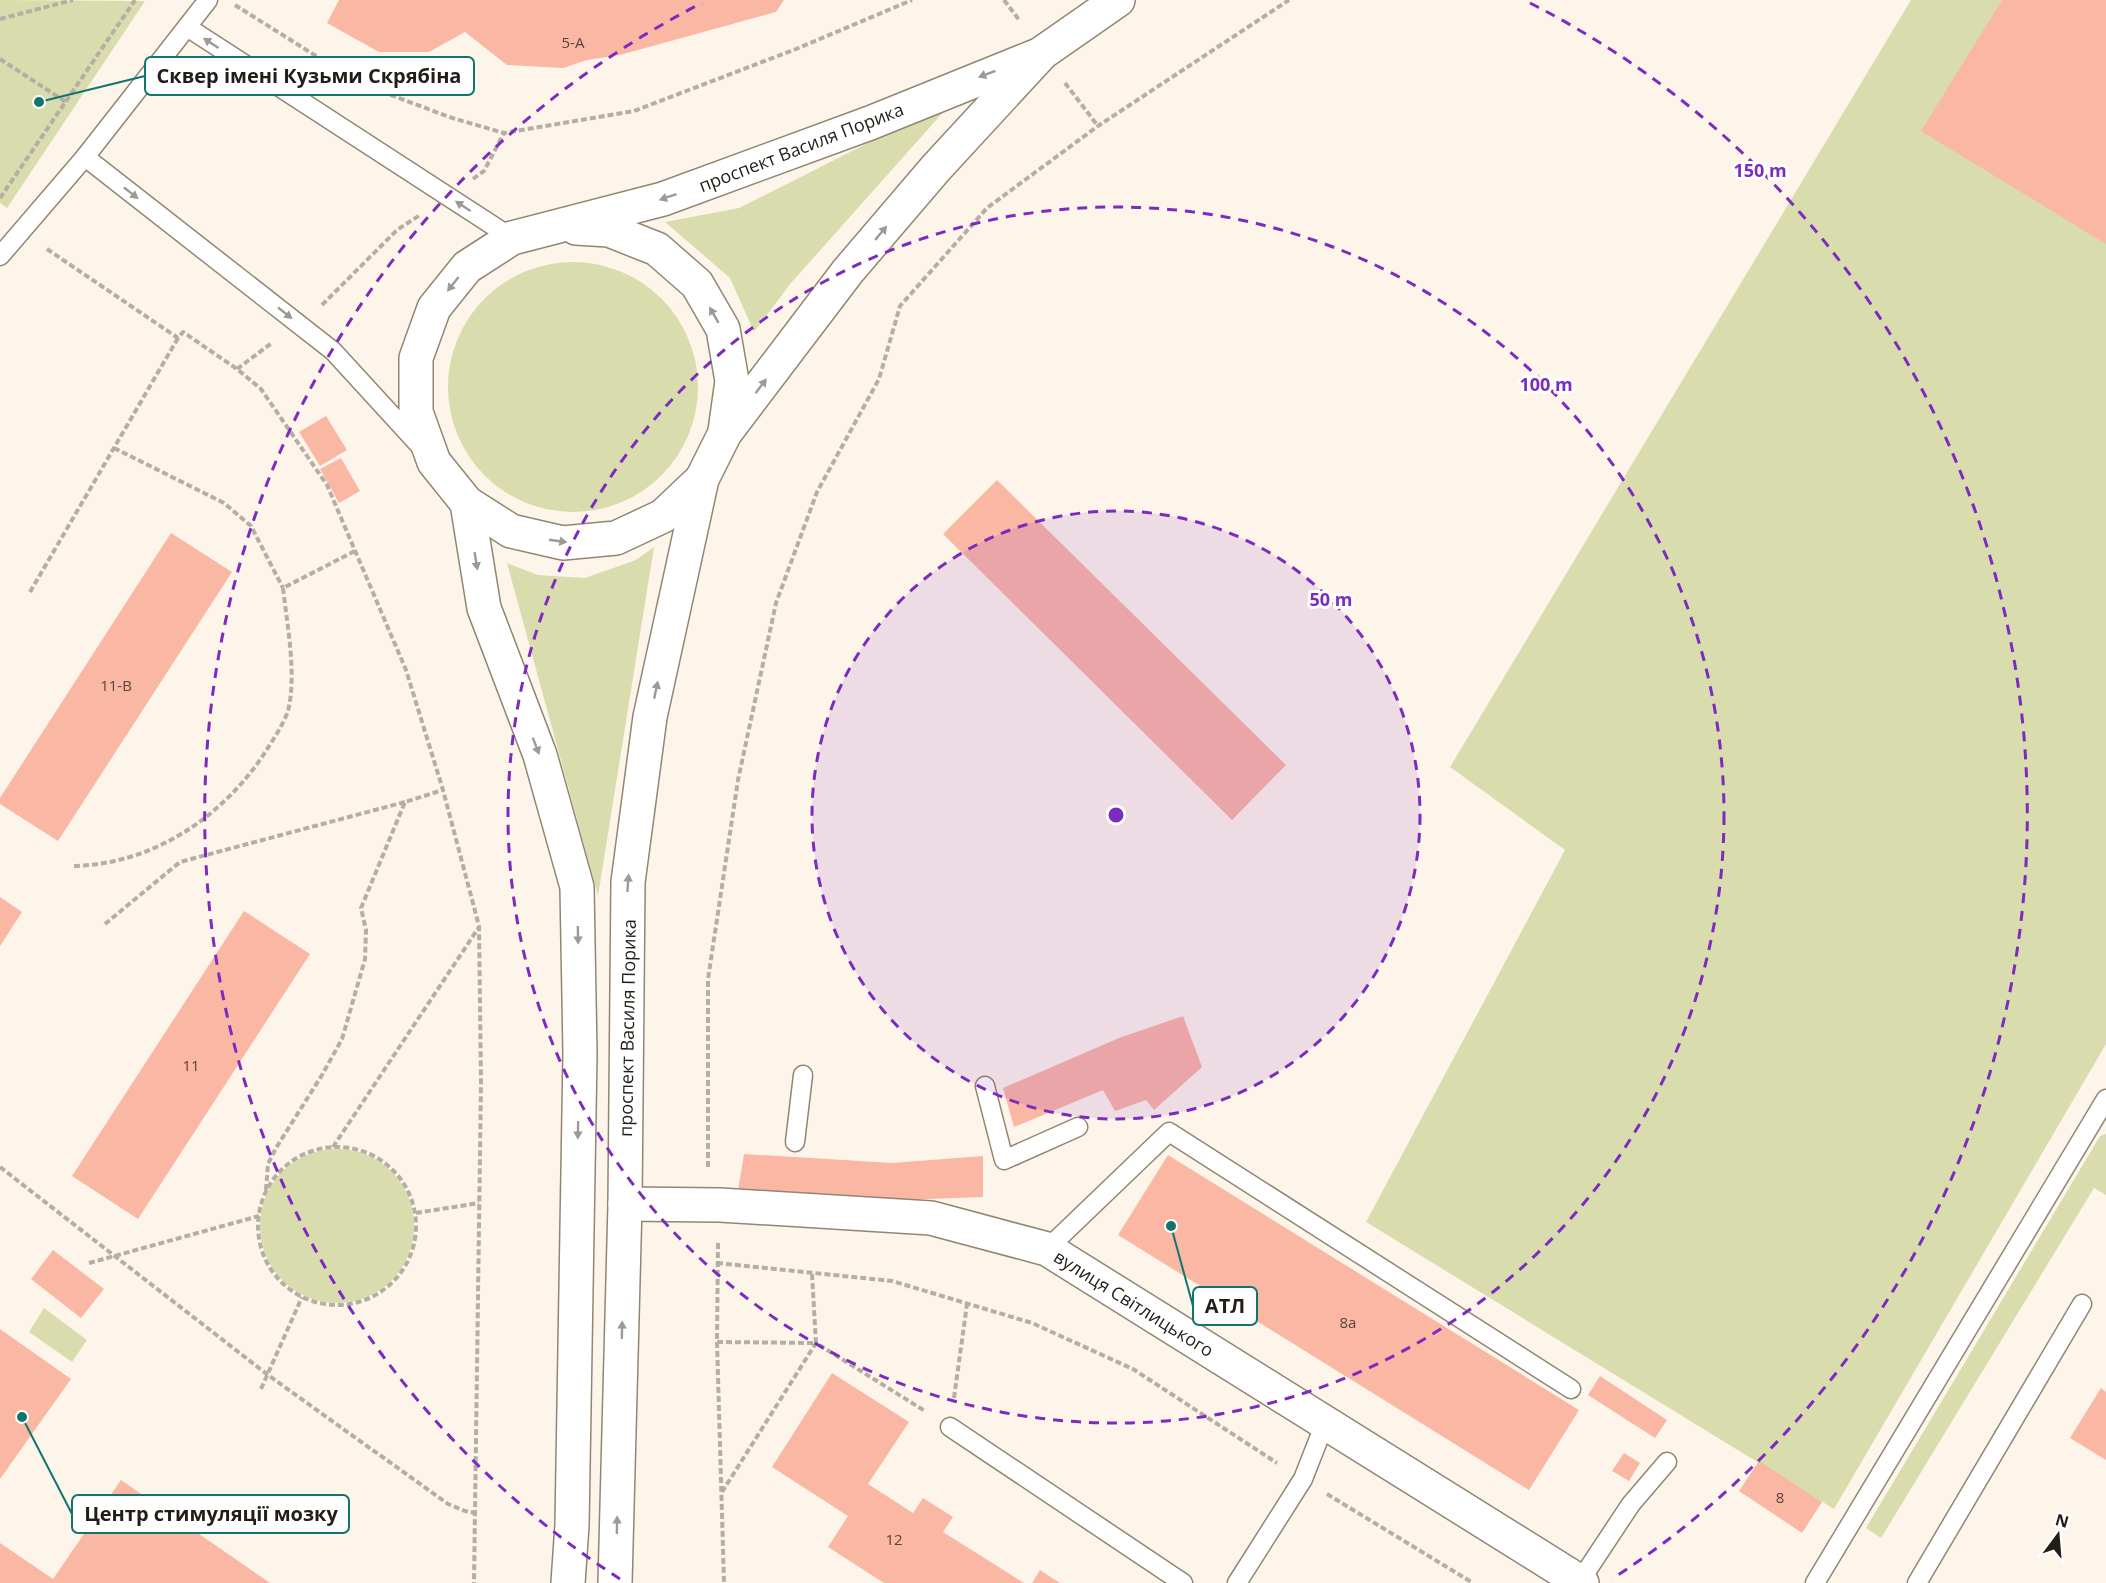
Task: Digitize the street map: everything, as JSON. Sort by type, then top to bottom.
[{"type":"street","name":"проспект Василя Порика","points":[[615,1583],[625,1204],[628,882],[650,717],[702,479],[725,433],[848,271],[936,168],[1042,53],[1118,0]]},
{"type":"street","name":"проспект Василя Порика","points":[[702,479],[663,516],[616,538],[563,543],[511,531],[467,503],[434,462],[416,412],[416,358],[434,308],[467,267],[512,238],[663,199],[870,123],[1042,53]]},
{"type":"street","name":"проспект Василя Порика","points":[[556,227],[609,230],[657,249],[697,284],[723,329],[727,350],[732,381],[725,433]]},
{"type":"street","name":"проспект Василя Порика","points":[[467,503],[484,608],[540,755],[577,887],[579,1089],[572,1525],[568,1583]]},
{"type":"street","name":"вулиця Світлицького","points":[[625,1204],[720,1206],[931,1218],[1047,1249],[1581,1582]]},
{"type":"lane","points":[[4,251],[85,157],[144,94],[187,27],[208,0]]},
{"type":"lane","points":[[187,27],[512,238]]},
{"type":"lane","points":[[85,157],[333,351],[434,462]]},
{"type":"lane","points":[[795,1142],[803,1075]]},
{"type":"lane","points":[[984,1086],[1004,1160],[1078,1127]]},
{"type":"lane","points":[[1815,1583],[2106,1101]]},
{"type":"lane","points":[[1047,1249],[1169,1132],[1571,1389]]},
{"type":"lane","points":[[1917,1583],[2082,1304]]},
{"type":"lane","points":[[1237,1583],[1303,1479],[1325,1423]]},
{"type":"lane","points":[[950,1427],[1183,1583]]},
{"type":"lane","points":[[1581,1582],[1631,1504],[1668,1462]]},
{"type":"path","points":[[0,19],[73,0]]},
{"type":"path","points":[[0,198],[135,0]]},
{"type":"path","points":[[227,0],[359,83],[452,118],[504,133],[634,111],[796,49],[912,0]]},
{"type":"path","points":[[724,1583],[717,1342],[720,1206],[708,1181],[708,979],[738,780],[776,603],[817,492],[879,379],[900,306],[987,208],[1098,126],[1289,0]]},
{"type":"path","points":[[0,59],[66,102]]},
{"type":"path","points":[[237,369],[329,300],[397,230],[484,171],[504,133]]},
{"type":"path","points":[[4,251],[48,249],[178,338]]},
{"type":"path","points":[[30,592],[183,332],[237,369],[261,389],[327,484],[406,670],[443,790],[479,926],[479,1203],[474,1583]]},
{"type":"path","points":[[74,866],[111,863],[145,853],[178,837],[229,798],[259,761],[282,725],[288,710],[291,660],[283,588],[251,526],[224,503],[114,448]]},
{"type":"path","points":[[283,588],[356,551]]},
{"type":"path","points":[[105,924],[180,862],[443,790]]},
{"type":"path","points":[[266,1190],[283,1169],[306,1153],[333,1147],[374,1156],[387,1164],[405,1185],[416,1213],[416,1238],[408,1262],[393,1282],[373,1297],[350,1304],[326,1305],[302,1297],[282,1283],[267,1263],[259,1241],[258,1216],[266,1190],[268,1164],[342,1040],[365,959],[366,930],[361,908],[405,802]]},
{"type":"path","points":[[333,1147],[479,926]]},
{"type":"path","points":[[0,1167],[268,1375],[448,1504],[476,1513]]},
{"type":"path","points":[[416,1213],[479,1203]]},
{"type":"path","points":[[89,1263],[258,1216]]},
{"type":"path","points":[[717,1263],[892,1281],[1032,1323],[1133,1369],[1303,1479],[1473,1583]]},
{"type":"path","points":[[721,1493],[816,1344],[812,1274]]},
{"type":"path","points":[[261,1389],[302,1297]]},
{"type":"path","points":[[717,1342],[816,1344],[950,1427],[967,1304]]},
{"type":"green space","points":[[0,0],[145,1],[7,208],[0,203]]},
{"type":"green space","points":[[1911,0],[2106,0],[2106,1044],[1834,1509],[1366,1222],[1565,850],[1450,767]]},
{"type":"green space","points":[[955,99],[791,283],[754,332],[730,278],[665,222],[739,208]]},
{"type":"green space","points":[[561,262],[585,262],[609,267],[632,276],[662,298],[677,317],[689,339],[696,363],[698,387],[696,411],[689,435],[677,457],[662,476],[643,491],[621,503],[585,512],[561,512],[537,507],[514,498],[493,484],[476,467],[462,446],[453,423],[448,399],[448,375],[453,351],[462,328],[476,307],[493,290],[514,276],[537,267]]},
{"type":"green space","points":[[654,547],[598,896],[507,563],[538,575],[585,578],[636,560]]},
{"type":"green space","points":[[2106,1134],[2106,1195],[2094,1188],[1881,1538],[1866,1528],[2100,1136]]},
{"type":"green space","points":[[337,1149],[366,1155],[380,1162],[391,1172],[401,1183],[408,1197],[414,1226],[408,1255],[401,1269],[391,1280],[380,1290],[366,1297],[337,1303],[308,1297],[294,1290],[283,1280],[273,1269],[266,1255],[260,1226],[266,1197],[273,1183],[283,1172],[294,1162],[308,1155]]},
{"type":"green space","points":[[44,1308],[87,1340],[72,1362],[29,1332]]},
{"type":"building","points":[[339,0],[784,0],[776,12],[620,55],[587,60],[563,68],[507,65],[465,32],[429,52],[379,52],[327,23]]},
{"type":"building","points":[[2002,0],[2106,0],[2106,244],[1921,131]]},
{"type":"building","points":[[326,416],[347,450],[320,466],[299,432]]},
{"type":"building","points":[[341,458],[360,491],[339,503],[320,469]]},
{"type":"building","points":[[997,480],[1286,765],[1232,820],[943,534]]},
{"type":"building","points":[[171,533],[232,572],[58,841],[0,804],[0,798]]},
{"type":"building","points":[[0,897],[22,912],[0,946]]},
{"type":"building","points":[[244,911],[310,954],[138,1219],[72,1176]]},
{"type":"building","points":[[1183,1016],[1202,1067],[1154,1110],[1146,1100],[1115,1111],[1103,1090],[1014,1127],[1003,1088],[1119,1038]]},
{"type":"building","points":[[744,1154],[892,1163],[983,1156],[983,1197],[900,1200],[738,1190]]},
{"type":"building","points":[[1168,1155],[1579,1410],[1529,1490],[1118,1235]]},
{"type":"building","points":[[53,1250],[104,1289],[81,1318],[31,1279]]},
{"type":"building","points":[[0,1329],[71,1379],[0,1479]]},
{"type":"building","points":[[832,1373],[909,1422],[868,1484],[913,1513],[923,1498],[953,1517],[943,1532],[1024,1583],[884,1583],[828,1547],[848,1516],[772,1467]]},
{"type":"building","points":[[1600,1376],[1667,1420],[1655,1438],[1588,1395]]},
{"type":"building","points":[[2101,1388],[2106,1392],[2106,1460],[2070,1438]]},
{"type":"building","points":[[1624,1453],[1640,1463],[1629,1481],[1612,1471]]},
{"type":"building","points":[[1759,1461],[1822,1502],[1802,1533],[1739,1491]]},
{"type":"building","points":[[121,1480],[270,1583],[0,1583],[0,1543],[53,1579]]},
{"type":"building","points":[[1040,1570],[1060,1583],[1032,1583]]},
{"type":"place","name":"Сквер імені Кузьми Скрябіна","points":[[39,102]]},
{"type":"place","name":"АТЛ","points":[[1171,1226]]},
{"type":"place","name":"Центр стимуляції мозку","points":[[22,1417]]}]
